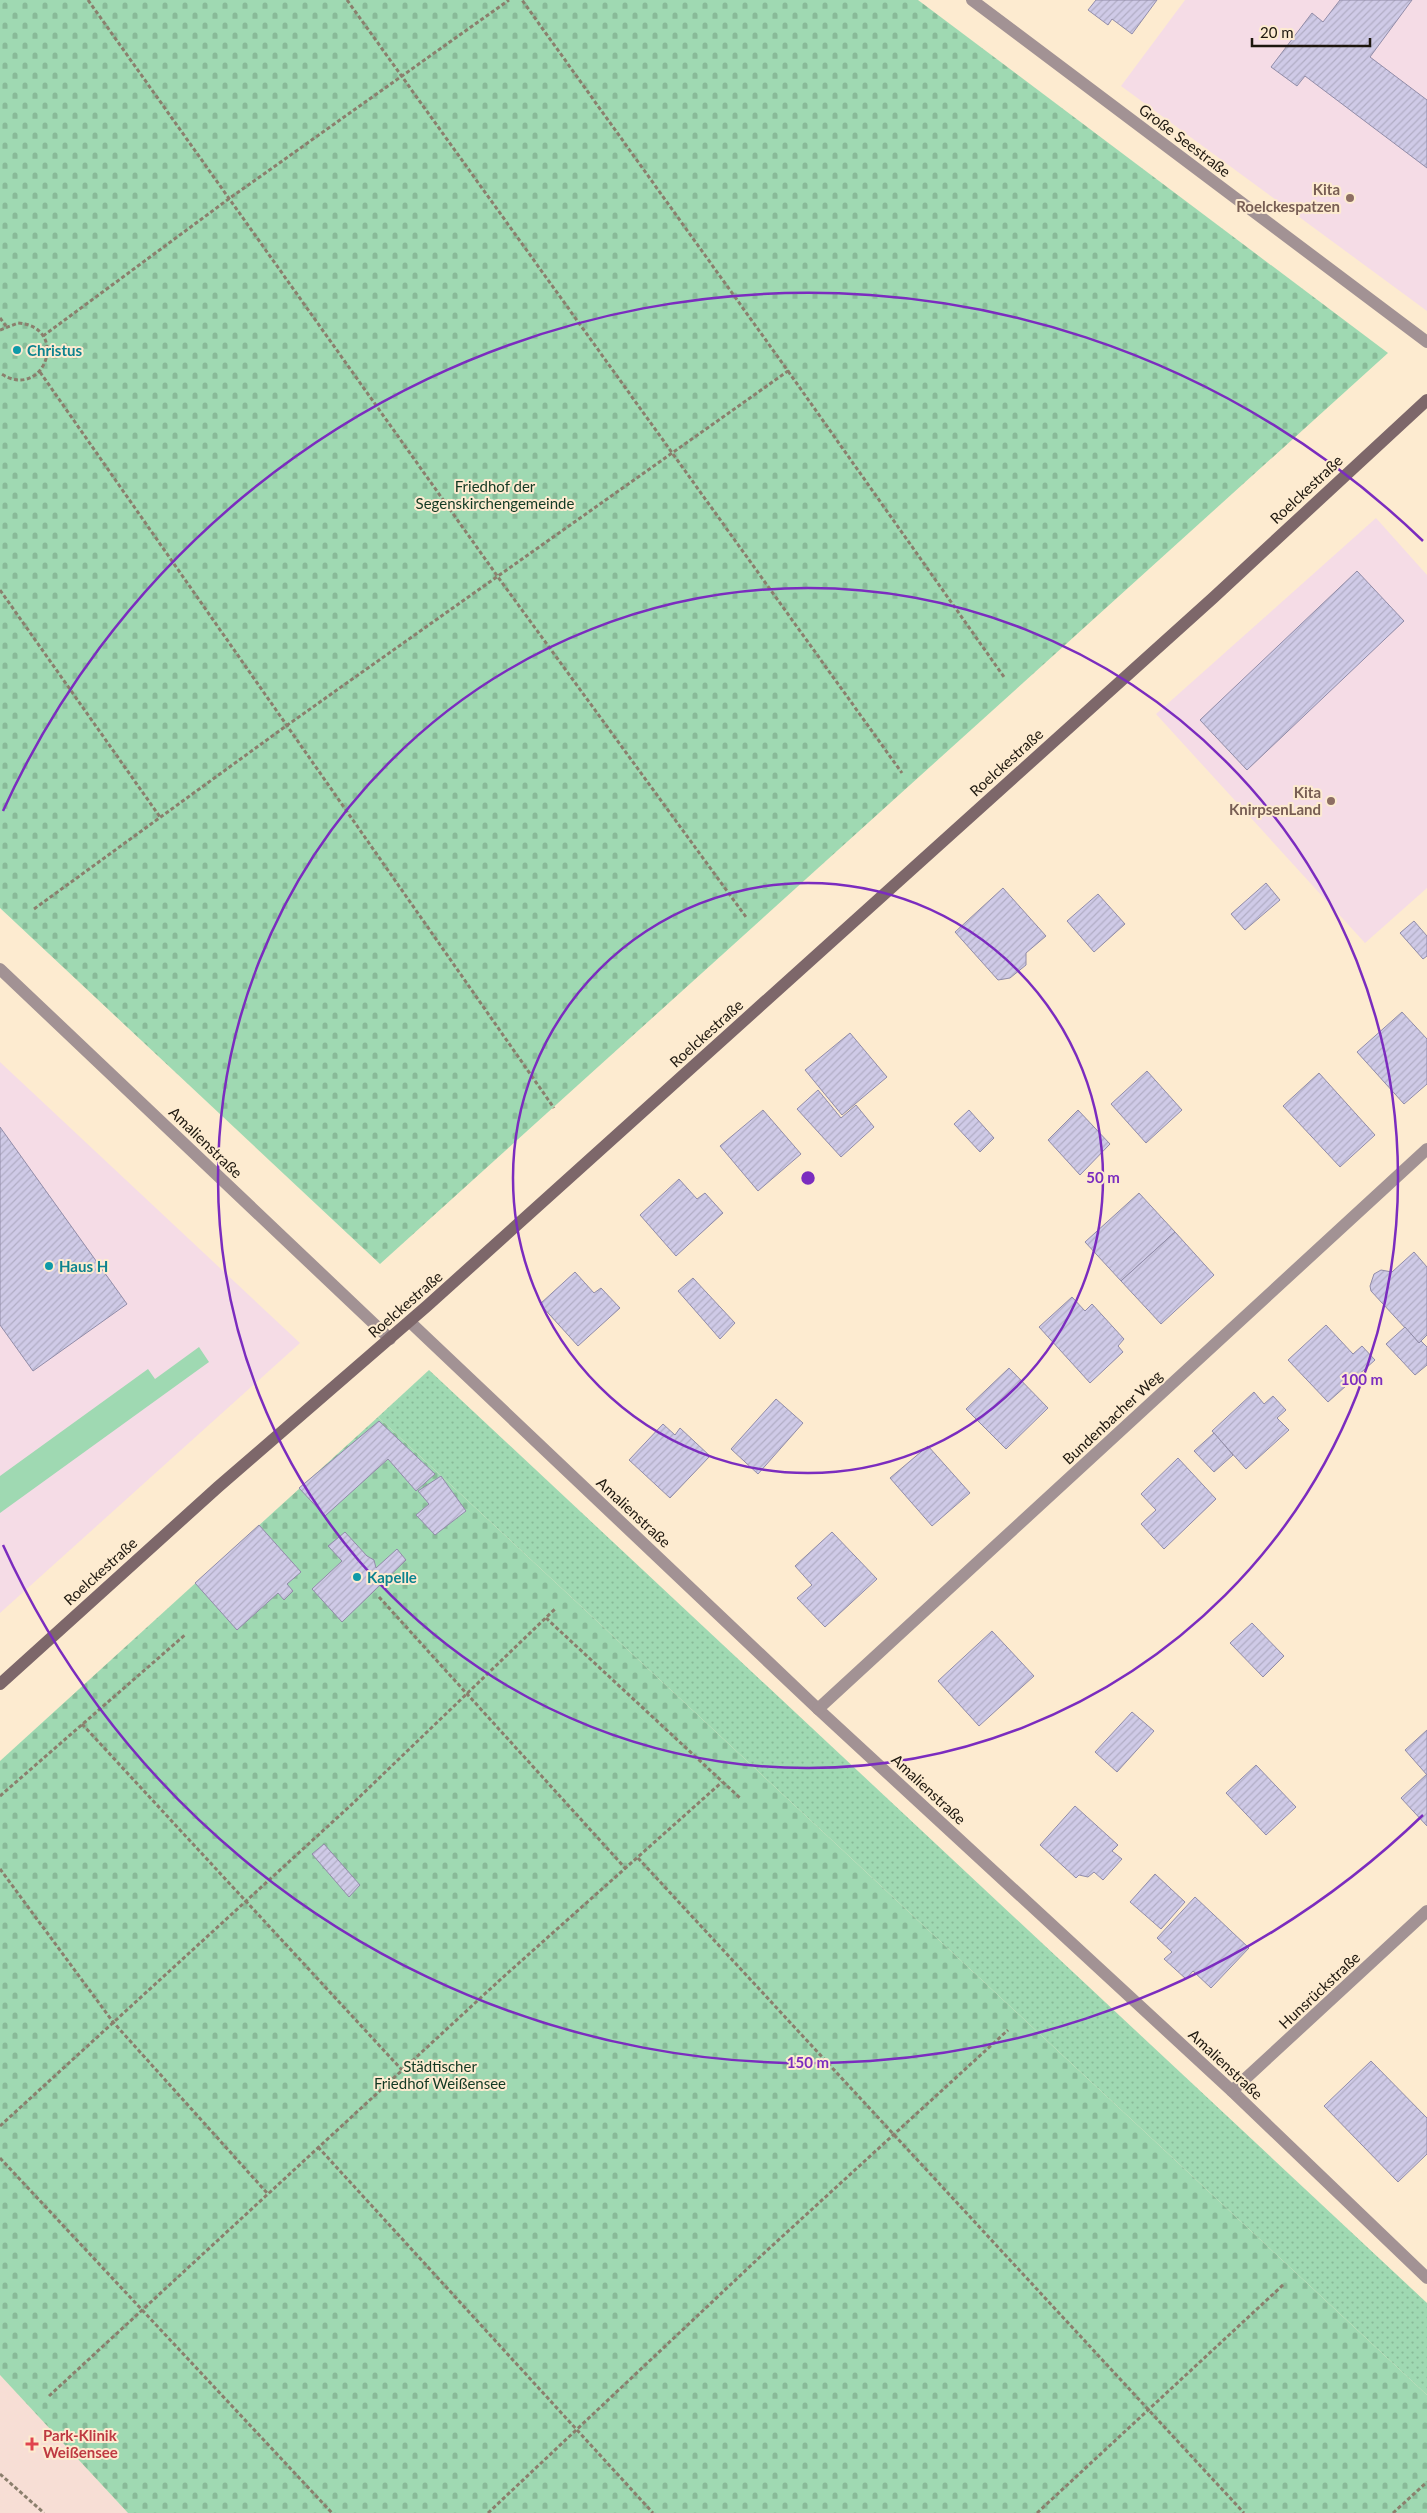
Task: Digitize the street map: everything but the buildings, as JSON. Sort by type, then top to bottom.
[{"type":"street","name":"Große Seestraße","points":[[972,0],[1427,342]]},
{"type":"street","name":"Roelckestraße","points":[[0,1684],[218,1487],[410,1322],[1213,598],[1427,400]]},
{"type":"street","name":"Amalienstraße","points":[[0,969],[390,1339]]},
{"type":"street","name":"Bundenbacher Weg","points":[[818,1709],[1427,1149]]},
{"type":"street","name":"Amalienstraße","points":[[410,1322],[818,1709],[1232,2091],[1427,2278]]},
{"type":"street","name":"Hunsrückstraße","points":[[1232,2091],[1427,1911]]},
{"type":"path","points":[[88,0],[498,577],[746,917]]},
{"type":"path","points":[[347,0],[902,773]]},
{"type":"path","points":[[43,336],[230,198],[509,0]]},
{"type":"path","points":[[522,0],[788,370],[1004,677]]},
{"type":"path","points":[[0,318],[6,326]]},
{"type":"path","points":[[0,330],[6,326],[25,323],[36,328],[43,336],[48,356],[40,372],[30,378],[17,380],[0,374]]},
{"type":"path","points":[[34,909],[286,726],[788,370]]},
{"type":"path","points":[[40,372],[554,1108]]},
{"type":"path","points":[[0,590],[160,817]]},
{"type":"path","points":[[379,1597],[626,1869]]},
{"type":"path","points":[[0,2126],[247,1900],[555,1609]]},
{"type":"path","points":[[546,1618],[740,1798]]},
{"type":"path","points":[[0,1796],[186,1634]]},
{"type":"path","points":[[82,1724],[247,1900],[402,2070]]},
{"type":"path","points":[[49,2396],[142,2308],[402,2070],[722,1782]]},
{"type":"path","points":[[638,1858],[1244,2513]]},
{"type":"path","points":[[0,1868],[113,2022],[268,2194]]},
{"type":"path","points":[[488,2513],[1008,2030]]},
{"type":"path","points":[[318,2147],[653,2513]]},
{"type":"path","points":[[0,2158],[332,2513]]},
{"type":"path","points":[[1037,2513],[1284,2284]]},
{"type":"path","points":[[0,2474],[44,2513]]},
{"type":"path","points":[[1393,2513],[1427,2482]]},
{"type":"shaded area","name":"Kita Roelckespatzen","points":[[1185,0],[1427,0],[1427,311],[1121,86]]},
{"type":"shaded area","name":"Kita KnirpsenLand","points":[[1376,518],[1427,575],[1427,888],[1365,943],[1156,714]]},
{"type":"shaded area","points":[[0,1062],[300,1343],[0,1613]]},
{"type":"shaded area","name":"Park-Klinik Weißensee","points":[[0,2375],[128,2513],[0,2513]]},
{"type":"green space","name":"Friedhof der Segenskirchengemeinde","points":[[0,0],[918,0],[1388,353],[380,1264],[0,908]]},
{"type":"green space","points":[[199,1347],[209,1362],[0,1513],[0,1476],[148,1369],[155,1379]]},
{"type":"green space","points":[[429,1370],[1427,2303],[1427,2395],[378,1417]]},
{"type":"green space","name":"Städtischer Friedhof Weißensee","points":[[378,1417],[1427,2395],[1427,2513],[128,2513],[0,2375],[0,1761]]},
{"type":"place","name":"Kita Roelckespatzen","points":[[1350,198]]},
{"type":"place","name":"Christus","points":[[17,350]]},
{"type":"place","name":"Kita KnirpsenLand","points":[[1331,801]]},
{"type":"place","name":"Haus H","points":[[49,1266]]},
{"type":"place","name":"Kapelle","points":[[357,1577]]},
{"type":"place","name":"Park-Klinik Weißensee","points":[[32,2444]]}]
